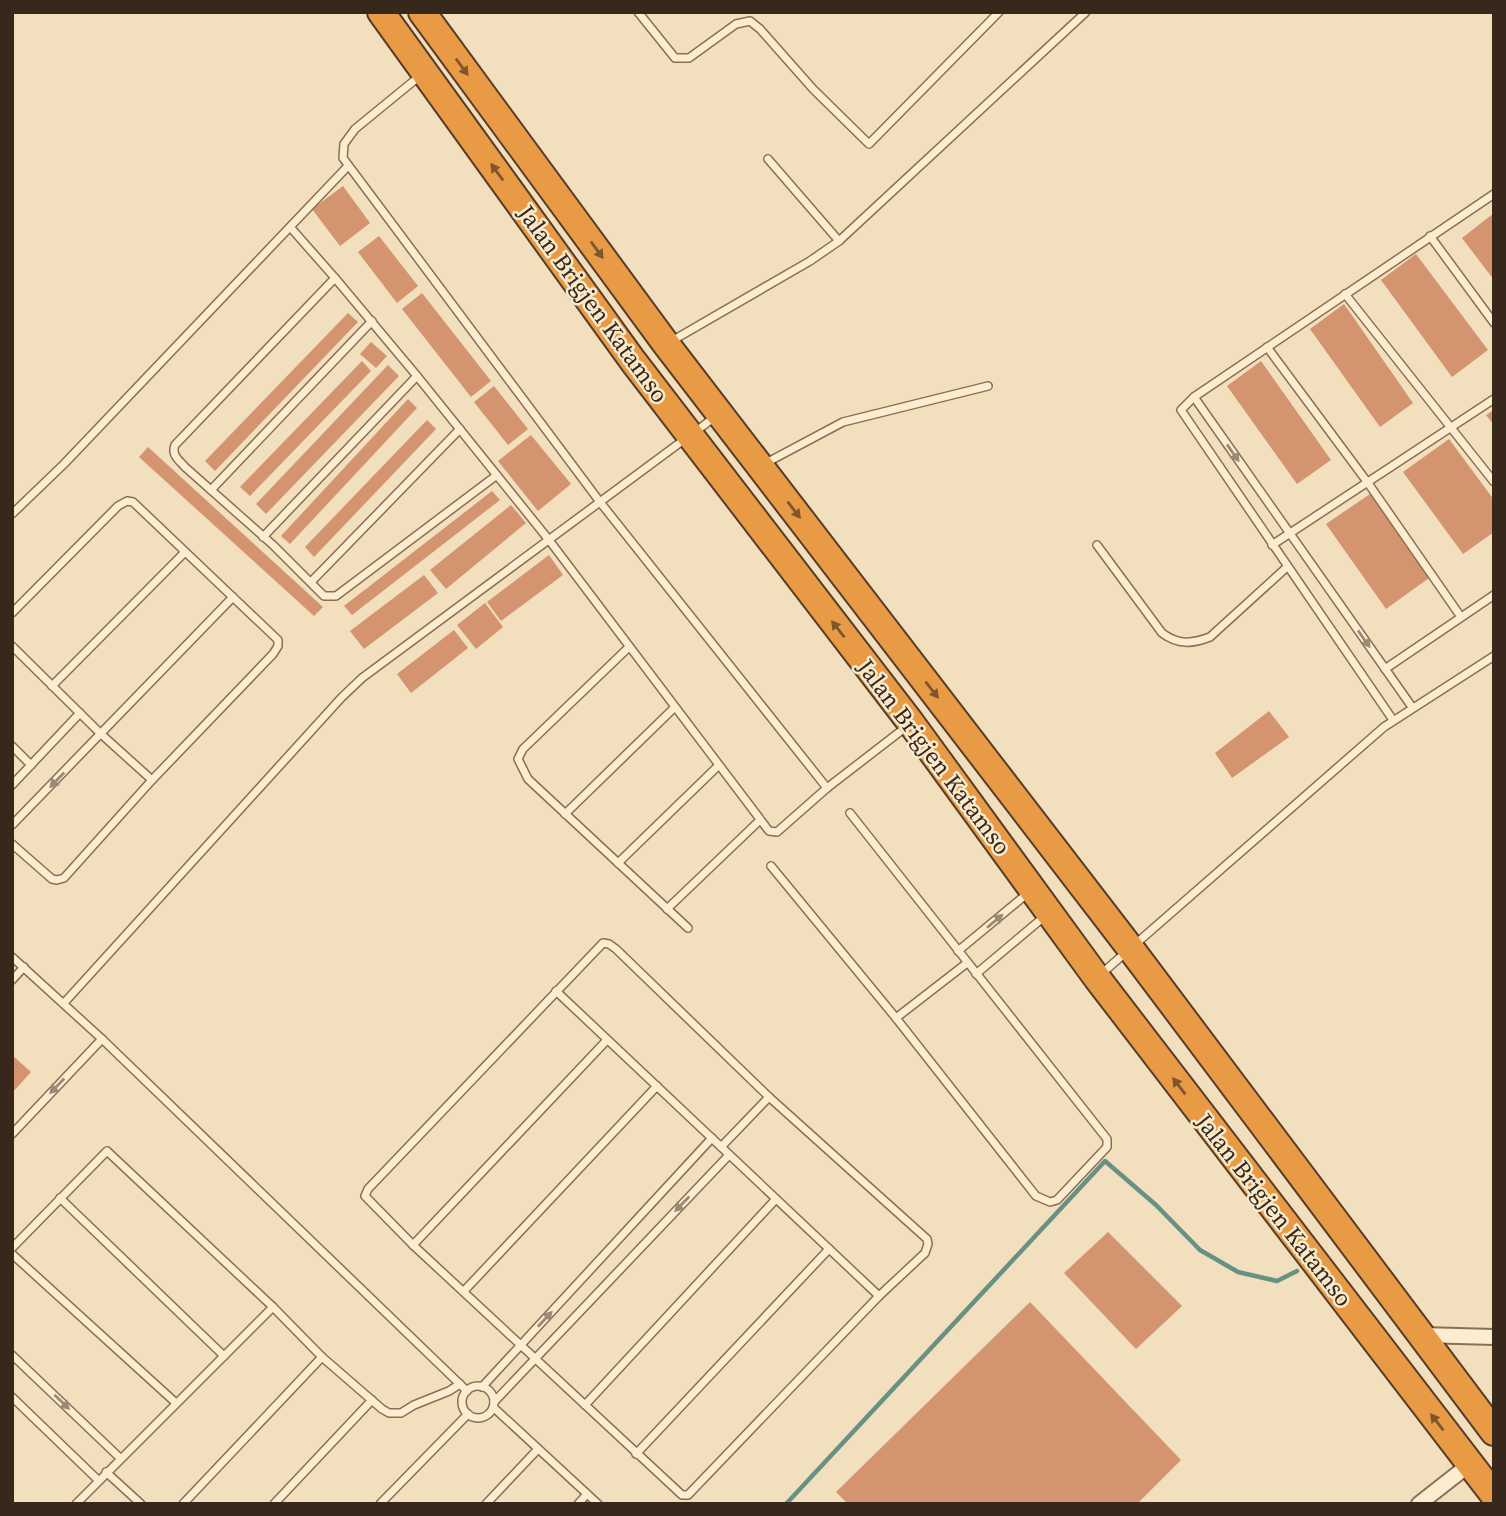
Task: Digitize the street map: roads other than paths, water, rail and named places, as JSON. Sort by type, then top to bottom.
[{"type":"highway","name":"Jalan Brigjen Katamso","points":[[382,12],[689,436],[911,723],[1097,978],[1494,1496]]},
{"type":"highway","name":"Jalan Brigjen Katamso","points":[[422,12],[666,344],[1131,949],[1494,1432]]},
{"type":"highway","points":[[464,126],[491,106]]},
{"type":"street","points":[[1422,1335],[1494,1337]]},
{"type":"street","points":[[1419,1504],[1471,1465]]},
{"type":"lane","points":[[638,12],[675,58],[682,60],[689,58],[736,24],[750,21],[869,144],[999,12]]},
{"type":"lane","points":[[666,344],[810,261],[839,241],[1086,12]]},
{"type":"lane","points":[[425,72],[355,129],[344,144],[343,158],[600,502],[827,788]]},
{"type":"lane","points":[[768,159],[839,241]]},
{"type":"lane","points":[[12,514],[64,464],[348,166]]},
{"type":"lane","points":[[1393,720],[1181,412],[1194,397],[1494,194]]},
{"type":"lane","points":[[290,228],[372,321],[549,540],[769,831],[777,832],[827,788],[911,723]]},
{"type":"lane","points":[[1430,236],[1494,323]]},
{"type":"lane","points":[[335,278],[175,445],[174,454],[312,581],[324,596],[335,596],[497,475]]},
{"type":"lane","points":[[1345,294],[1494,482]]},
{"type":"lane","points":[[211,490],[372,321]]},
{"type":"lane","points":[[1267,347],[1368,483],[1461,617]]},
{"type":"lane","points":[[263,537],[417,376]]},
{"type":"lane","points":[[760,466],[843,422],[988,386]]},
{"type":"lane","points":[[1194,397],[1412,707]]},
{"type":"lane","points":[[1272,545],[1494,399]]},
{"type":"lane","points":[[64,1003],[362,678],[719,413]]},
{"type":"lane","points":[[312,581],[460,429]]},
{"type":"lane","points":[[12,613],[118,506],[127,501],[141,507],[278,639],[278,646],[61,879],[52,878],[12,844]]},
{"type":"lane","points":[[1097,545],[1161,633],[1173,641],[1183,643],[1196,643],[1210,637],[1287,567]]},
{"type":"lane","points":[[52,685],[185,552]]},
{"type":"lane","points":[[1385,669],[1494,596]]},
{"type":"lane","points":[[12,825],[233,597]]},
{"type":"lane","points":[[12,646],[152,780]]},
{"type":"lane","points":[[629,646],[523,749],[518,759],[528,779],[688,928]]},
{"type":"lane","points":[[1097,978],[1393,720],[1494,656]]},
{"type":"lane","points":[[565,814],[674,708]]},
{"type":"lane","points":[[12,785],[80,713]]},
{"type":"lane","points":[[12,746],[31,765]]},
{"type":"lane","points":[[618,863],[718,766]]},
{"type":"lane","points":[[771,866],[896,1018],[1036,1196],[1050,1202],[1057,1200],[1107,1147],[1107,1139],[850,813]]},
{"type":"lane","points":[[667,909],[759,821]]},
{"type":"lane","points":[[958,951],[1032,890]]},
{"type":"lane","points":[[976,974],[1048,913]]},
{"type":"lane","points":[[603,943],[610,944],[769,1097],[927,1239],[929,1244],[925,1252],[879,1296],[688,1495],[682,1495],[636,1454],[413,1245],[365,1196],[365,1192],[603,943]]},
{"type":"lane","points":[[12,957],[102,1039],[467,1391]]},
{"type":"lane","points":[[896,1018],[967,963]]},
{"type":"lane","points":[[12,979],[24,967]]},
{"type":"lane","points":[[556,991],[879,1296]]},
{"type":"lane","points":[[12,1133],[102,1039]]},
{"type":"lane","points":[[413,1245],[607,1040]]},
{"type":"lane","points":[[464,1291],[657,1086]]},
{"type":"lane","points":[[721,1147],[769,1097]]},
{"type":"lane","points":[[467,1391],[482,1387],[712,1138]]},
{"type":"lane","points":[[12,1248],[107,1152],[274,1307],[321,1357],[389,1413],[396,1414],[460,1384]]},
{"type":"lane","points":[[467,1391],[463,1405],[468,1414],[477,1418],[483,1417],[535,1358],[729,1155]]},
{"type":"lane","points":[[60,1198],[224,1356]]},
{"type":"lane","points":[[585,1405],[776,1199]]},
{"type":"lane","points":[[636,1454],[829,1249]]},
{"type":"lane","points":[[12,1254],[176,1403]]},
{"type":"lane","points":[[76,1504],[274,1307]]},
{"type":"lane","points":[[12,1355],[120,1458]]},
{"type":"lane","points":[[183,1504],[321,1357]]},
{"type":"lane","points":[[482,1387],[491,1392],[494,1404],[538,1449],[598,1504]]},
{"type":"lane","points":[[12,1397],[98,1480]]},
{"type":"lane","points":[[274,1504],[372,1401]]},
{"type":"lane","points":[[380,1504],[468,1414]]},
{"type":"lane","points":[[486,1504],[538,1449]]},
{"type":"lane","points":[[106,1472],[141,1504]]},
{"type":"lane","points":[[578,1504],[587,1494]]},
{"type":"waterway","points":[[786,1504],[1105,1161],[1156,1205],[1200,1250],[1238,1272],[1277,1281],[1297,1271]]}]
